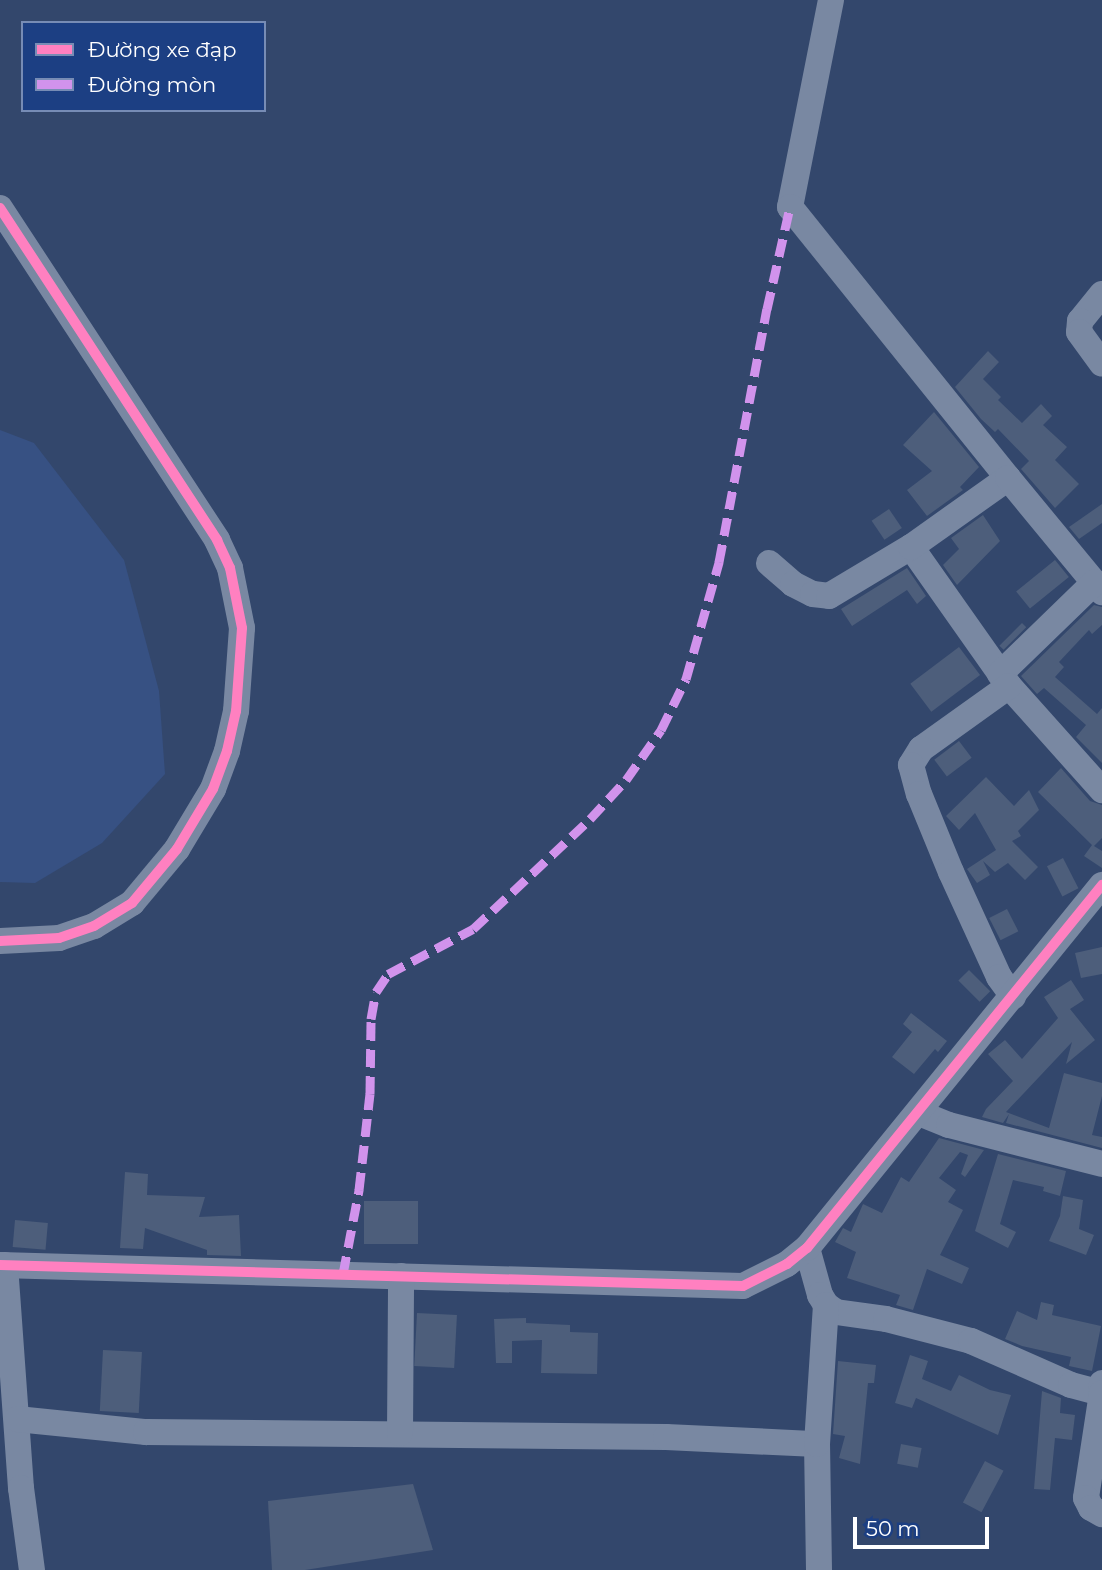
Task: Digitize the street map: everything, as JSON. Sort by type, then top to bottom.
[{"type":"street","points":[[831,0],[790,207],[1098,587],[1005,680],[921,749],[911,765],[919,794],[951,872],[999,977],[1013,996]]},
{"type":"street","points":[[0,208],[217,540],[230,568],[242,628],[236,711],[227,751],[213,789],[177,849],[131,903],[94,926],[60,938],[0,941]]},
{"type":"street","points":[[1102,294],[1080,321],[1079,332],[1102,364]]},
{"type":"street","points":[[769,563],[793,584],[813,594],[829,596],[911,547],[1008,478]]},
{"type":"street","points":[[911,547],[1005,680],[1102,789]]},
{"type":"street","points":[[32,1570],[21,1488],[2,1265],[743,1286],[788,1264],[807,1248],[1102,885]]},
{"type":"street","points":[[919,1113],[949,1125],[1102,1164]]},
{"type":"street","points":[[807,1248],[820,1295],[826,1306],[836,1312],[886,1319],[971,1341],[1044,1376],[1102,1393]]},
{"type":"street","points":[[400,1433],[401,1276]]},
{"type":"street","points":[[818,1570],[817,1444],[826,1306]]},
{"type":"street","points":[[1102,1383],[1086,1498],[1091,1508],[1102,1514]]},
{"type":"street","points":[[17,1419],[146,1432],[666,1437],[817,1444]]},
{"type":"water","points":[[0,430],[34,443],[124,560],[159,691],[165,774],[102,843],[35,883],[0,882]]},
{"type":"building","points":[[988,351],[999,362],[983,379],[1001,397],[998,400],[1022,423],[1041,404],[1052,416],[1043,425],[1067,447],[1055,460],[1079,484],[1055,508],[1021,469],[1029,461],[998,429],[995,432],[981,419],[955,387]]},
{"type":"building","points":[[934,412],[979,467],[960,487],[963,490],[927,516],[907,490],[932,471],[903,445]]},
{"type":"building","points":[[1102,504],[1102,523],[1079,539],[1069,527]]},
{"type":"building","points":[[889,509],[902,528],[884,540],[872,521]]},
{"type":"building","points":[[983,515],[1000,541],[957,585],[943,565],[959,549],[951,538]]},
{"type":"building","points":[[1055,560],[1069,577],[1030,609],[1016,591]]},
{"type":"building","points":[[907,568],[926,596],[917,604],[907,590],[852,626],[841,609]]},
{"type":"building","points":[[1094,605],[1102,607],[1102,625],[1092,634],[1089,630],[1059,662],[1064,667],[1055,677],[1097,714],[1102,708],[1102,763],[1076,737],[1086,725],[1044,688],[1037,694],[1021,676]]},
{"type":"building","points":[[1022,623],[1026,627],[1004,650],[999,646]]},
{"type":"building","points":[[959,647],[980,675],[931,712],[910,684]]},
{"type":"building","points":[[959,741],[972,758],[947,776],[934,760]]},
{"type":"building","points":[[1061,768],[1090,801],[1102,805],[1102,838],[1094,846],[1102,851],[1102,868],[1084,856],[1092,845],[1038,792]]},
{"type":"building","points":[[986,777],[1014,806],[1029,790],[1039,810],[1018,831],[1021,836],[1012,841],[1038,867],[1025,880],[1008,863],[995,872],[983,861],[990,875],[977,883],[967,869],[996,850],[975,813],[959,830],[946,816]]},
{"type":"building","points":[[1063,858],[1078,888],[1062,896],[1047,866]]},
{"type":"building","points":[[1007,909],[1018,931],[1001,940],[989,918]]},
{"type":"building","points":[[1102,947],[1102,974],[1081,978],[1075,953]]},
{"type":"building","points":[[969,970],[990,991],[980,1002],[958,981]]},
{"type":"building","points":[[1071,980],[1084,1000],[1070,1009],[1095,1040],[1066,1064],[1072,1042],[1006,1112],[1049,1128],[1064,1073],[1102,1083],[1102,1096],[1092,1135],[1102,1137],[1102,1148],[1006,1123],[1009,1114],[1003,1123],[982,1117],[986,1109],[1013,1081],[988,1054],[1005,1040],[1022,1059],[1058,1018],[1044,997]]},
{"type":"building","points":[[911,1013],[947,1041],[938,1052],[935,1049],[914,1074],[892,1057],[912,1032],[903,1024]]},
{"type":"building","points":[[939,1138],[984,1150],[965,1177],[961,1174],[968,1155],[960,1152],[939,1178],[956,1190],[948,1202],[963,1210],[940,1255],[969,1268],[962,1284],[927,1269],[913,1310],[896,1305],[900,1295],[847,1278],[856,1252],[835,1242],[843,1228],[851,1232],[863,1204],[882,1213],[901,1177],[909,1182]]},
{"type":"building","points":[[998,1154],[1066,1171],[1060,1196],[1043,1191],[1044,1187],[1013,1180],[1000,1224],[1016,1232],[1008,1248],[975,1231]]},
{"type":"building","points":[[125,1172],[148,1174],[147,1195],[205,1197],[199,1217],[239,1215],[241,1256],[207,1255],[207,1250],[145,1228],[143,1249],[120,1248]]},
{"type":"building","points":[[1063,1196],[1083,1200],[1079,1229],[1094,1235],[1086,1255],[1049,1241],[1060,1216]]},
{"type":"building","points":[[364,1201],[418,1201],[418,1244],[364,1244]]},
{"type":"building","points":[[15,1220],[48,1223],[46,1250],[13,1247]]},
{"type":"building","points":[[1041,1302],[1054,1305],[1052,1315],[1101,1326],[1092,1371],[1069,1366],[1071,1357],[1022,1346],[1005,1339],[1017,1311],[1037,1320]]},
{"type":"building","points":[[417,1313],[457,1315],[454,1368],[414,1366]]},
{"type":"building","points":[[526,1318],[526,1323],[570,1325],[570,1332],[598,1333],[597,1374],[541,1373],[542,1340],[512,1341],[512,1363],[496,1363],[494,1319]]},
{"type":"building","points":[[103,1350],[142,1352],[139,1413],[100,1411]]},
{"type":"building","points":[[910,1355],[928,1361],[922,1379],[951,1391],[959,1375],[990,1390],[1011,1395],[998,1435],[916,1398],[912,1408],[895,1403]]},
{"type":"building","points":[[838,1361],[876,1365],[874,1383],[868,1383],[860,1464],[839,1458],[845,1436],[833,1434]]},
{"type":"building","points":[[1042,1391],[1061,1398],[1060,1413],[1075,1415],[1072,1440],[1055,1438],[1050,1490],[1034,1489]]},
{"type":"building","points":[[901,1444],[922,1448],[918,1468],[897,1464]]},
{"type":"building","points":[[985,1461],[1004,1471],[981,1512],[963,1502]]},
{"type":"building","points":[[413,1484],[433,1550],[305,1570],[272,1570],[268,1501]]},
{"type":"marked path","points":[[343,1274],[359,1190],[370,1094],[371,1019],[376,992],[388,974],[473,929],[590,819],[626,780],[661,730],[686,679],[719,562],[767,309],[790,207]]},
{"type":"cycle path","points":[[0,208],[217,540],[230,568],[242,628],[236,711],[227,751],[213,789],[177,849],[132,903],[94,926],[59,938],[0,941]]},
{"type":"cycle path","points":[[0,1265],[743,1286],[787,1264],[807,1248],[1102,885]]}]
